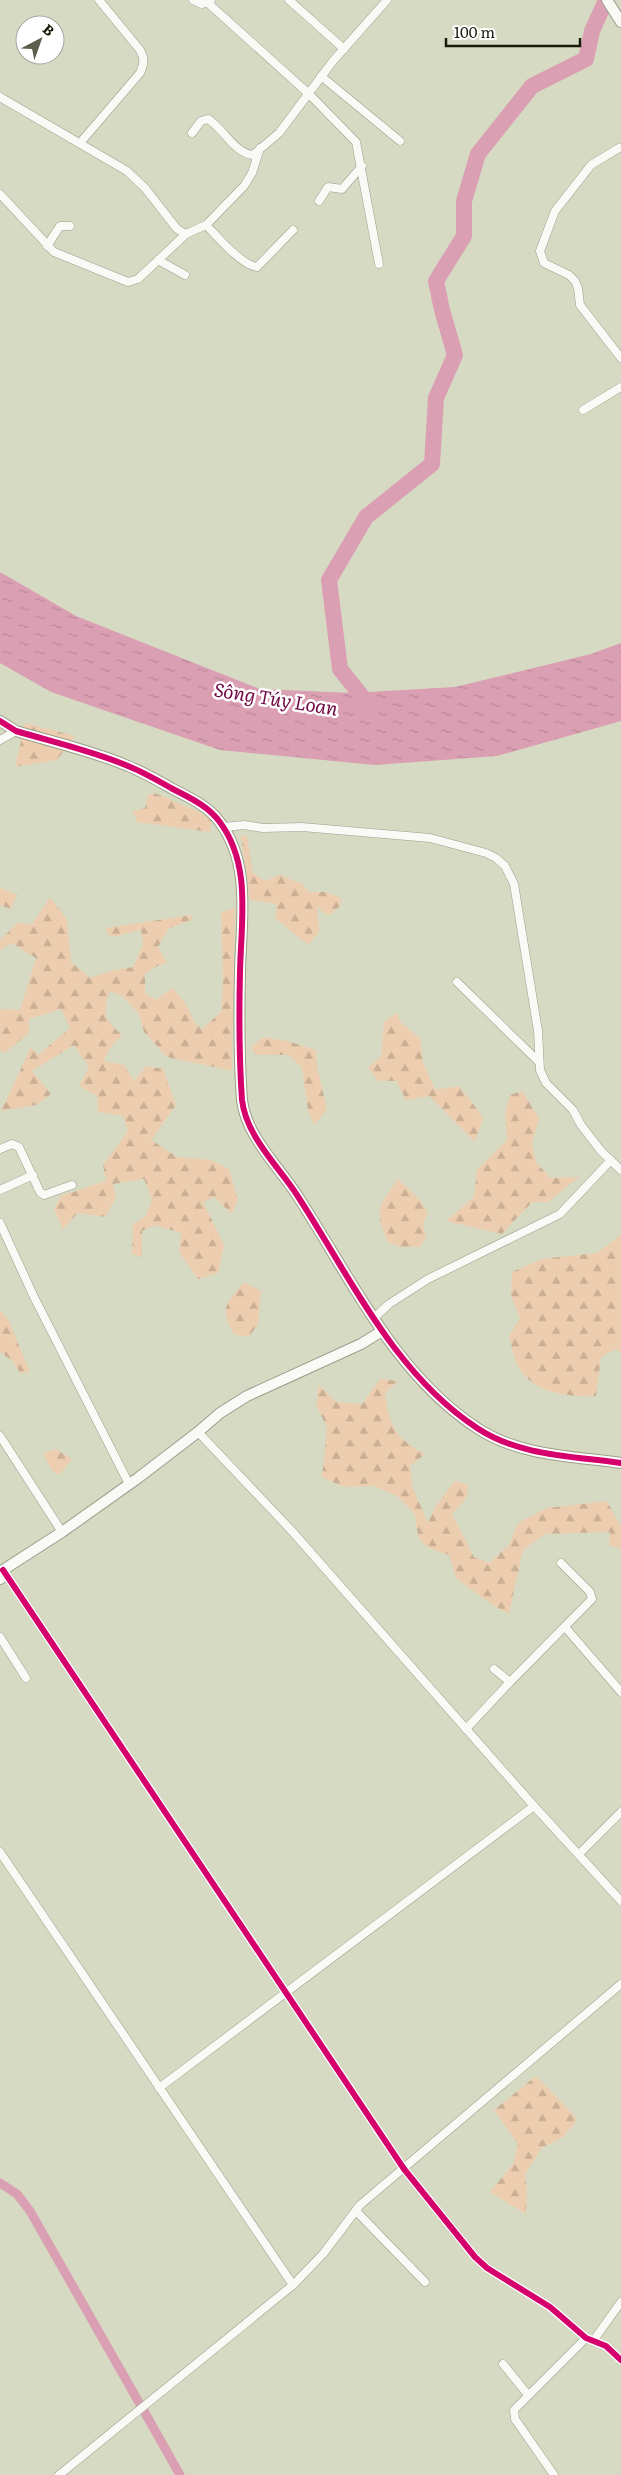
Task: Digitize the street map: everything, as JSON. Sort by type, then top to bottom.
[{"type":"street","points":[[80,143],[140,73],[144,65],[144,58],[140,50],[99,0]]},
{"type":"street","points":[[193,0],[197,3],[210,2],[309,94],[356,142],[379,264]]},
{"type":"street","points":[[289,0],[344,49]]},
{"type":"street","points":[[192,133],[201,121],[208,119],[222,129],[243,154],[253,155],[279,133],[321,76],[387,0]]},
{"type":"street","points":[[607,0],[621,22]]},
{"type":"street","points":[[321,76],[400,141]]},
{"type":"street","points":[[0,97],[127,171],[145,188],[177,229],[186,234]]},
{"type":"street","points":[[0,194],[47,246],[62,256],[128,282],[138,279],[186,234],[206,225],[249,179],[260,148]]},
{"type":"street","points":[[620,148],[591,165],[555,211],[540,256],[544,263],[569,275],[575,281],[578,288],[580,305],[621,358]]},
{"type":"street","points":[[319,201],[328,187],[342,189],[362,166]]},
{"type":"street","points":[[206,225],[234,253],[252,266],[257,267],[293,230]]},
{"type":"street","points":[[47,246],[60,226],[70,226]]},
{"type":"street","points":[[158,260],[185,275]]},
{"type":"street","points":[[583,410],[621,387]]},
{"type":"street","points":[[0,722],[16,731],[128,766],[193,799],[217,818],[233,842],[241,871],[243,920],[240,971],[240,1059],[244,1113],[258,1141],[294,1192],[382,1332],[436,1395],[477,1428],[519,1449],[621,1463]]},
{"type":"street","points":[[0,740],[16,731]]},
{"type":"street","points":[[224,828],[244,825],[263,828],[302,827],[413,836],[448,842],[486,853],[506,866],[514,884],[538,1031],[539,1062],[546,1083],[573,1110],[581,1125],[621,1170]]},
{"type":"street","points":[[457,982],[539,1062]]},
{"type":"street","points":[[0,1149],[12,1144],[17,1145],[44,1195],[72,1185]]},
{"type":"street","points":[[374,1318],[389,1304],[460,1261],[560,1214],[611,1160]]},
{"type":"street","points":[[0,1190],[33,1175]]},
{"type":"street","points":[[0,1223],[34,1297],[129,1484]]},
{"type":"street","points":[[382,1332],[361,1344],[247,1396],[220,1413],[129,1484],[2,1574],[404,2169],[476,2257],[488,2268],[526,2294],[550,2307],[589,2340],[606,2346],[621,2360]]},
{"type":"street","points":[[198,1432],[285,1523],[534,1806],[621,1901]]},
{"type":"street","points":[[0,1436],[62,1532]]},
{"type":"street","points":[[466,1729],[592,1596],[562,1563]]},
{"type":"street","points":[[565,1626],[621,1692]]},
{"type":"street","points":[[0,1637],[26,1678]]},
{"type":"street","points":[[494,1669],[510,1682]]},
{"type":"street","points":[[159,2088],[534,1806]]},
{"type":"street","points":[[579,1854],[621,1812]]},
{"type":"street","points":[[0,1852],[293,2285]]},
{"type":"street","points":[[59,2475],[140,2412],[293,2285],[323,2254],[360,2206],[468,2111],[621,1984]]},
{"type":"street","points":[[356,2211],[425,2282]]},
{"type":"street","points":[[554,2475],[513,2414],[516,2406],[589,2340],[621,2302]]},
{"type":"street","points":[[503,2364],[528,2395]]},
{"type":"green space","points":[[25,723],[75,736],[57,760],[15,767]]},
{"type":"green space","points":[[155,793],[197,811],[211,820],[210,832],[137,822],[133,811],[145,808],[148,795]]},
{"type":"green space","points":[[241,836],[247,836],[253,873],[265,881],[280,875],[302,884],[309,892],[325,892],[341,898],[340,906],[328,916],[317,906],[319,932],[308,945],[275,918],[277,904],[250,900]]},
{"type":"green space","points":[[0,888],[17,895],[11,909],[0,905]]},
{"type":"green space","points":[[50,897],[67,920],[71,962],[90,978],[110,971],[133,967],[143,944],[141,930],[116,936],[108,935],[106,928],[192,915],[191,920],[168,929],[158,947],[167,963],[159,965],[145,974],[145,993],[156,1000],[172,988],[186,1004],[194,1022],[202,1029],[221,1012],[223,980],[221,912],[235,908],[232,1071],[167,1057],[144,1032],[139,1014],[123,997],[110,991],[106,1005],[108,1020],[122,1035],[109,1049],[104,1061],[124,1065],[134,1081],[146,1066],[163,1069],[176,1105],[151,1140],[177,1157],[211,1160],[229,1169],[238,1200],[232,1214],[214,1197],[203,1202],[224,1245],[218,1273],[198,1279],[179,1252],[181,1233],[155,1225],[142,1231],[142,1257],[132,1254],[133,1224],[146,1216],[152,1199],[144,1179],[113,1184],[116,1198],[105,1217],[78,1213],[63,1229],[54,1209],[61,1196],[106,1181],[103,1165],[128,1131],[123,1116],[98,1112],[97,1096],[79,1086],[89,1067],[74,1045],[32,1071],[51,1094],[36,1105],[1,1111],[31,1047],[38,1055],[70,1028],[61,1009],[29,1019],[29,1033],[5,1053],[0,1050],[0,1009],[20,1010],[36,958],[11,943],[0,950],[0,940],[17,923],[32,924]]},
{"type":"green space","points":[[396,1013],[401,1022],[420,1039],[423,1063],[435,1090],[458,1086],[483,1118],[475,1142],[429,1096],[406,1100],[396,1081],[378,1081],[368,1068],[381,1056],[384,1022]]},
{"type":"green space","points":[[263,1037],[287,1041],[316,1050],[317,1067],[327,1109],[314,1125],[308,1110],[302,1068],[289,1055],[256,1055],[251,1048]]},
{"type":"green space","points":[[522,1091],[539,1118],[532,1143],[536,1162],[550,1178],[579,1177],[548,1202],[532,1202],[502,1234],[446,1221],[474,1197],[477,1170],[507,1140],[505,1114],[510,1095]]},
{"type":"green space","points":[[398,1179],[421,1201],[428,1213],[423,1224],[426,1237],[420,1247],[400,1247],[388,1242],[381,1223],[380,1209],[382,1203]]},
{"type":"green space","points":[[621,1235],[621,1353],[616,1349],[601,1357],[596,1396],[561,1394],[539,1387],[530,1381],[516,1362],[509,1336],[520,1318],[511,1296],[512,1272],[542,1259],[597,1253]]},
{"type":"green space","points":[[244,1282],[261,1291],[258,1324],[249,1337],[234,1334],[229,1325],[226,1311],[229,1301]]},
{"type":"green space","points":[[0,1310],[8,1319],[30,1372],[20,1373],[14,1362],[0,1352]]},
{"type":"green space","points":[[380,1379],[398,1381],[385,1393],[392,1423],[395,1430],[406,1442],[425,1454],[410,1466],[413,1489],[428,1523],[435,1507],[455,1481],[468,1485],[467,1497],[452,1514],[474,1557],[489,1563],[509,1545],[518,1523],[547,1508],[607,1501],[621,1527],[621,1549],[609,1545],[610,1532],[545,1534],[523,1550],[509,1614],[491,1604],[456,1578],[449,1555],[432,1549],[422,1542],[419,1538],[415,1514],[397,1496],[374,1486],[344,1487],[322,1477],[327,1428],[316,1404],[319,1385],[336,1402],[362,1404]]},
{"type":"green space","points":[[56,1449],[72,1459],[59,1475],[52,1470],[43,1454]]},
{"type":"green space","points":[[536,2076],[576,2117],[575,2123],[563,2137],[542,2148],[525,2174],[527,2192],[526,2214],[490,2192],[513,2164],[518,2144],[494,2110]]},
{"type":"water","name":"Sông Túy Loan","points":[[0,572],[76,616],[260,689],[352,693],[455,687],[591,654],[621,643],[621,721],[497,756],[375,765],[220,750],[51,692],[0,663]]},
{"type":"waterway","points":[[372,709],[340,669],[329,580],[366,517],[432,464],[436,398],[455,355],[436,281],[464,236],[464,201],[478,154],[532,86],[586,59],[592,31],[606,0]]},
{"type":"waterway","points":[[0,2183],[17,2194],[30,2211],[141,2406]]},
{"type":"waterway","points":[[144,2411],[180,2475]]},
{"type":"cycle path","points":[[0,721],[16,731],[101,756],[139,771],[197,802],[214,815],[229,838],[240,874],[242,913],[239,1004],[242,1100],[249,1125],[263,1149],[295,1192],[354,1288],[397,1351],[447,1405],[477,1428],[510,1444],[528,1450],[621,1463]]},
{"type":"cycle path","points":[[3,1570],[404,2169],[475,2257],[487,2268],[550,2307],[586,2338],[606,2346],[621,2360]]}]
